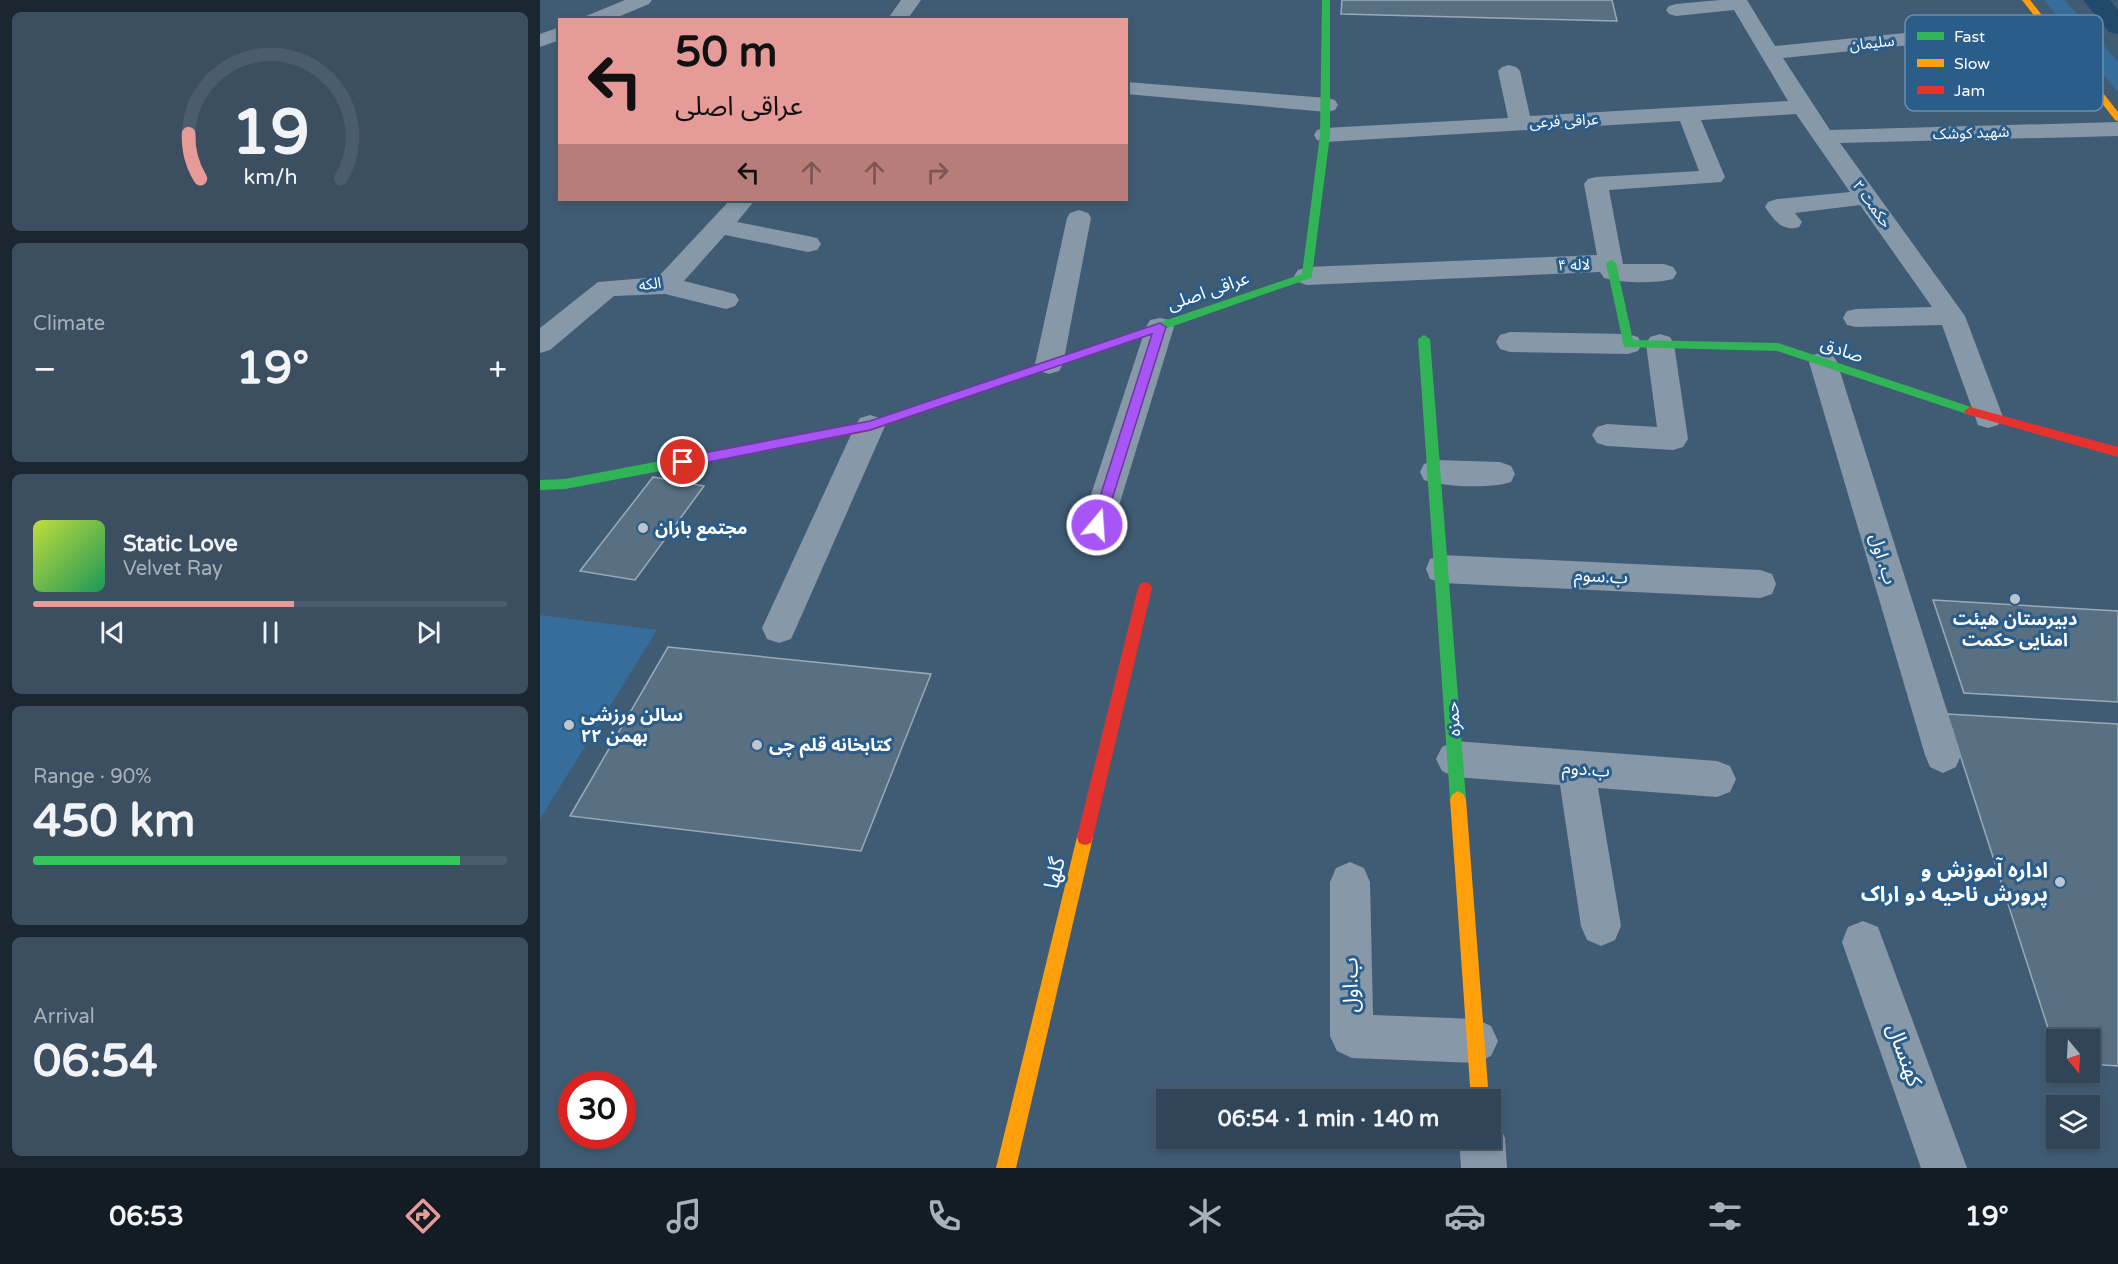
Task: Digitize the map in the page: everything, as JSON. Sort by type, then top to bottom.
[{"type":"street","points":[[598,18],[642,0]]},
{"type":"street","points":[[898,18],[911,0]]},
{"type":"street","points":[[1307,276],[1325,135],[1326,0]]},
{"type":"street","points":[[2026,0],[2037,15]]},
{"type":"street","points":[[1676,10],[1738,2]]},
{"type":"street","name":"حکمت ۲","points":[[1738,2],[1802,107],[1952,316],[1988,417]]},
{"type":"street","points":[[540,40],[558,34]]},
{"type":"street","name":"سلیمان","points":[[1771,53],[1905,39]]},
{"type":"street","points":[[1509,71],[1521,124]]},
{"type":"street","points":[[1128,88],[1327,105]]},
{"type":"street","points":[[2103,99],[2118,118]]},
{"type":"street","name":"عراقی فرعی","points":[[1325,135],[1802,107]]},
{"type":"street","name":"لاله ۴","points":[[1307,276],[1612,268],[1596,184],[1713,177],[1688,114]]},
{"type":"street","name":"شهید کوشک","points":[[1824,137],[2118,129]]},
{"type":"street","points":[[1790,222],[1777,207],[1868,197]]},
{"type":"street","name":"الکه","points":[[540,343],[607,288],[665,285],[742,201]]},
{"type":"street","points":[[1049,364],[1079,218]]},
{"type":"street","points":[[718,226],[808,244]]},
{"type":"street","points":[[1510,342],[1628,344],[1612,268],[1664,273]]},
{"type":"street","name":"عراقی اصلی","points":[[540,485],[565,484],[870,426],[1307,276]]},
{"type":"street","points":[[665,285],[726,300]]},
{"type":"street","points":[[1856,318],[1952,316]]},
{"type":"street","points":[[1097,525],[1160,327]]},
{"type":"street","name":"حمزه","points":[[1424,339],[1479,1089]]},
{"type":"street","name":"صادق","points":[[1628,344],[1778,347],[1988,417],[2118,452]]},
{"type":"street","points":[[1607,435],[1673,439],[1660,344]]},
{"type":"street","name":"ب. اول","points":[[1823,362],[1943,755]]},
{"type":"street","points":[[779,628],[870,426]]},
{"type":"street","points":[[1434,472],[1500,474]]},
{"type":"street","name":"ب.سوم","points":[[1442,569],[1760,584]]},
{"type":"street","name":"گلها","points":[[1006,1168],[1145,588]]},
{"type":"street","name":"ب.دوم","points":[[1455,759],[1717,779]]},
{"type":"street","points":[[1576,768],[1601,926]]},
{"type":"street","name":"ب.اول","points":[[1350,882],[1352,1036],[1476,1041]]},
{"type":"street","name":"کهنسال","points":[[1863,942],[1944,1168]]},
{"type":"street","points":[[1483,1149],[1485,1168]]},
{"type":"shaded area","points":[[2044,0],[2065,0],[2078,15],[2056,15]]},
{"type":"shaded area","points":[[2103,44],[2118,62],[2118,93],[2103,74]]},
{"type":"shaded area","name":"سالن ورزشی ۲۲ بهمن","points":[[540,615],[657,630],[540,819]]},
{"type":"building","points":[[1342,0],[1612,0],[1617,21],[1341,14]]},
{"type":"building","name":"مجتمع باران","points":[[653,477],[704,486],[635,580],[580,571]]},
{"type":"building","points":[[1933,600],[2118,611],[2118,702],[1964,693]]},
{"type":"building","name":"کتابخانه قلم چی","points":[[668,647],[931,674],[861,851],[570,816]]},
{"type":"building","name":"اداره آموزش و پرورش ناحیه دو اراک","points":[[1947,714],[2118,724],[2118,1066],[2100,1065],[2100,1029],[2048,1029]]},
{"type":"waterway","points":[[2096,0],[2118,26]]},
{"type":"traffic: fast","points":[[1118,341],[1307,276],[1325,135],[1326,0]]},
{"type":"traffic: fast","points":[[1611,263],[1628,344],[1778,347],[1970,411]]},
{"type":"traffic: fast","points":[[1424,339],[1458,799]]},
{"type":"traffic: fast","points":[[540,485],[565,484],[788,442]]},
{"type":"traffic: slow","points":[[2026,0],[2038,15]]},
{"type":"traffic: slow","points":[[2103,99],[2118,118]]},
{"type":"traffic: slow","points":[[1458,799],[1479,1089]]},
{"type":"traffic: slow","points":[[1006,1168],[1085,837]]},
{"type":"traffic: jam","points":[[788,442],[870,426],[1118,341]]},
{"type":"traffic: jam","points":[[1970,411],[2118,452]]},
{"type":"traffic: jam","points":[[1085,837],[1145,588]]},
{"type":"place","name":"مجتمع باران","points":[[643,528]]},
{"type":"place","name":"دبیرستان هیئت امنایی حکمت","points":[[2015,599]]},
{"type":"place","name":"سالن ورزشی ۲۲ بهمن","points":[[569,725]]},
{"type":"place","name":"کتابخانه قلم چی","points":[[757,745]]},
{"type":"place","name":"اداره آموزش و پرورش ناحیه دو اراک","points":[[2060,882]]},
{"type":"route","points":[[683,462],[870,426],[1160,327],[1097,525]]}]
